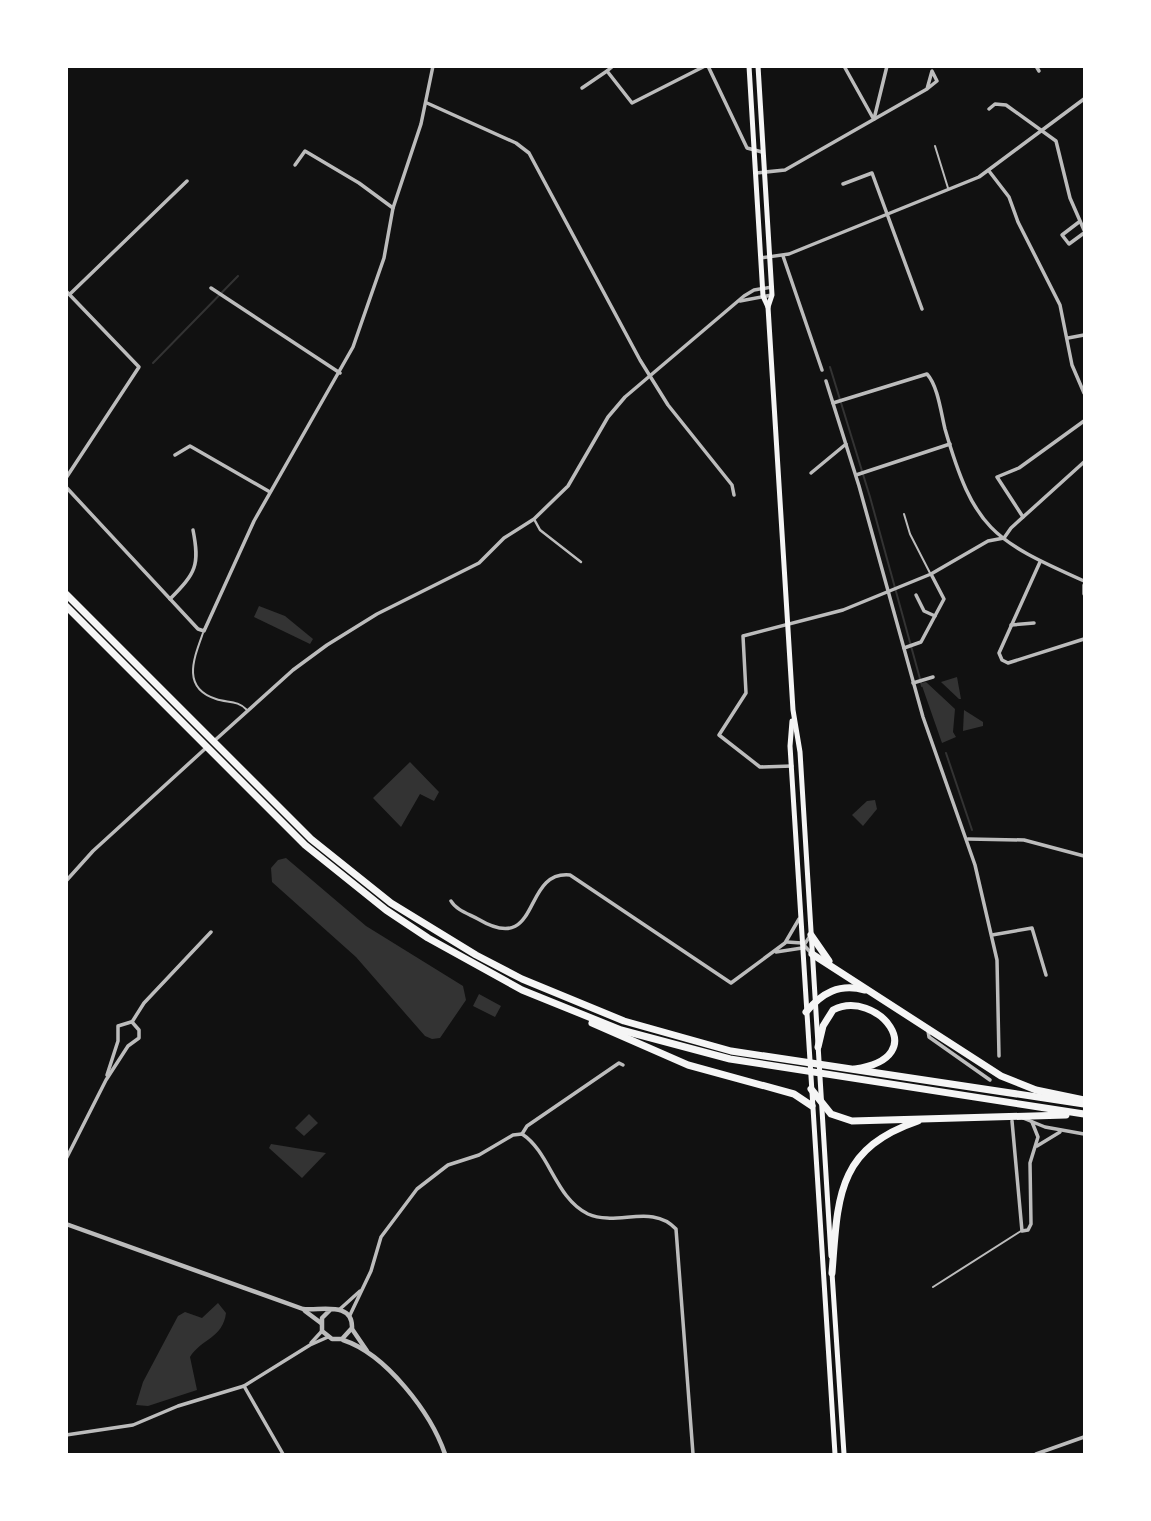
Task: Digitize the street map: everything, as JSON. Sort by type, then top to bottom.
[{"type":"highway","points":[[66,594],[311,839],[402,910],[476,955],[585,1007],[665,1035],[793,1062],[1084,1102]]},
{"type":"highway","points":[[66,606],[304,845],[428,938],[522,990],[579,1015],[656,1041],[793,1071],[1084,1114]]},
{"type":"highway","points":[[811,934],[824,957],[842,973]]},
{"type":"highway","points":[[812,954],[1001,1076],[1036,1090],[1084,1102]]},
{"type":"highway","points":[[806,1012],[815,1001],[843,987],[872,992]]},
{"type":"highway","points":[[818,1047],[822,1026],[833,1010],[850,1005],[878,1014],[894,1033],[894,1049],[890,1056],[878,1065],[847,1070]]},
{"type":"highway","points":[[579,1015],[603,1030],[668,1057],[718,1075],[794,1094],[812,1106]]},
{"type":"highway","points":[[811,1089],[822,1105],[841,1120],[1015,1118],[1084,1114]]},
{"type":"highway","points":[[832,1273],[838,1201],[854,1166],[869,1147],[893,1130],[928,1117]]},
{"type":"main road","points":[[749,66],[763,296],[768,307],[789,625],[793,710],[792,766],[800,917],[835,1454]]},
{"type":"main road","points":[[758,66],[772,287],[768,307]]},
{"type":"main road","points":[[793,710],[800,752],[844,1454]]},
{"type":"street","points":[[66,487],[198,629],[204,631],[270,492],[353,346],[384,258],[393,208],[427,103],[433,66]]},
{"type":"street","points":[[582,88],[614,66]]},
{"type":"street","points":[[607,71],[628,101],[634,103],[706,66],[747,148],[764,152]]},
{"type":"street","points":[[844,66],[874,119]]},
{"type":"street","points":[[874,119],[887,66]]},
{"type":"street","points":[[756,173],[785,170],[927,89],[937,81],[932,71],[927,89]]},
{"type":"street","points":[[761,258],[783,256],[989,171],[1084,99]]},
{"type":"street","points":[[427,103],[516,143],[529,153],[668,405],[732,485],[734,495]]},
{"type":"street","points":[[989,109],[995,104],[1003,104],[1059,145],[1079,222],[1084,231],[1069,244],[1062,235],[1079,222]]},
{"type":"street","points":[[295,164],[305,151],[359,183],[393,208]]},
{"type":"street","points":[[989,171],[1009,197],[1018,222],[1060,305],[1072,365],[1084,393]]},
{"type":"street","points":[[843,184],[872,173],[922,309]]},
{"type":"street","points":[[66,478],[139,367],[68,293],[187,181]]},
{"type":"street","points":[[783,256],[822,370]]},
{"type":"street","points":[[66,881],[93,851],[248,710],[327,645],[377,614],[461,574],[479,563],[504,538],[534,519],[568,486],[608,417],[650,373],[751,291],[772,287]]},
{"type":"street","points":[[211,288],[340,373]]},
{"type":"street","points":[[739,301],[772,295]]},
{"type":"street","points":[[1068,338],[1084,335]]},
{"type":"street","points":[[835,402],[927,374],[972,504],[992,533],[1004,538],[1015,549],[1084,583],[1084,594]]},
{"type":"street","points":[[826,381],[835,402],[891,591],[907,648],[913,682],[968,839],[997,960],[999,1056]]},
{"type":"street","points":[[1023,517],[997,477],[1019,468],[1084,421]]},
{"type":"street","points":[[811,473],[846,444]]},
{"type":"street","points":[[857,474],[950,444]]},
{"type":"street","points":[[175,455],[190,446],[270,492]]},
{"type":"street","points":[[792,766],[760,767],[718,732],[745,695],[743,636],[843,610],[931,574],[988,541],[1004,538],[1023,517],[1084,462]]},
{"type":"street","points":[[534,519],[540,530],[581,562]]},
{"type":"street","points":[[170,599],[189,580],[195,568],[198,557],[193,530]]},
{"type":"street","points":[[1041,561],[999,653],[1002,660],[1008,663],[1084,639]]},
{"type":"street","points":[[907,648],[918,644],[944,599],[931,574]]},
{"type":"street","points":[[916,595],[924,611],[935,616]]},
{"type":"street","points":[[1011,625],[1017,627],[1034,623]]},
{"type":"street","points":[[913,682],[931,678]]},
{"type":"street","points":[[968,839],[1024,839],[1084,856]]},
{"type":"street","points":[[451,901],[455,907],[492,928],[511,928],[526,918],[547,881],[555,876],[570,875],[731,983],[785,943],[800,917]]},
{"type":"street","points":[[991,935],[1032,928],[1046,975]]},
{"type":"street","points":[[106,1080],[118,1041],[118,1026],[132,1022],[144,1003],[211,932]]},
{"type":"street","points":[[774,952],[803,945],[811,934]]},
{"type":"street","points":[[785,943],[803,945],[812,954]]},
{"type":"street","points":[[66,1159],[106,1080],[128,1046],[136,1042],[140,1033],[132,1022]]},
{"type":"street","points":[[928,1030],[929,1037],[990,1080]]},
{"type":"street","points":[[118,1041],[128,1046]]},
{"type":"street","points":[[522,1134],[527,1126],[598,1077],[620,1063],[623,1065]]},
{"type":"street","points":[[1031,1122],[1038,1134],[1030,1163],[1031,1224],[1028,1230],[1022,1231],[1015,1118],[1084,1134]]},
{"type":"street","points":[[1036,1147],[1062,1131]]},
{"type":"street","points":[[445,1454],[426,1414],[410,1394],[370,1355],[352,1328],[350,1315],[381,1237],[427,1178],[448,1165],[479,1155],[513,1135],[522,1134]]},
{"type":"street","points":[[522,1134],[579,1209],[597,1217],[651,1215],[669,1222],[676,1229],[693,1454]]},
{"type":"street","points":[[66,1224],[303,1309],[340,1309],[362,1290]]},
{"type":"street","points":[[303,1309],[321,1323]]},
{"type":"street","points":[[340,1309],[350,1315]]},
{"type":"street","points":[[328,1337],[322,1331],[321,1323],[330,1310]]},
{"type":"street","points":[[342,1339],[352,1328]]},
{"type":"street","points":[[310,1345],[322,1331]]},
{"type":"street","points":[[66,1435],[133,1425],[178,1406],[244,1386],[310,1345],[328,1337],[342,1339],[370,1355]]},
{"type":"street","points":[[244,1386],[283,1454]]},
{"type":"street","points":[[1036,1454],[1084,1437]]},
{"type":"lane","points":[[935,146],[949,189]]},
{"type":"lane","points":[[822,370],[826,381]]},
{"type":"lane","points":[[904,514],[910,534],[931,574]]},
{"type":"lane","points":[[204,631],[191,669],[192,678],[206,694],[236,702],[248,710]]},
{"type":"lane","points":[[933,1287],[1022,1231]]},
{"type":"shaded area","points":[[259,606],[285,616],[313,639],[310,644],[254,617]]},
{"type":"shaded area","points":[[957,677],[961,699],[941,682]]},
{"type":"shaded area","points":[[926,682],[955,709],[953,732],[956,737],[942,743],[921,683]]},
{"type":"shaded area","points":[[964,710],[983,722],[983,726],[963,731]]},
{"type":"shaded area","points":[[410,762],[439,792],[434,801],[420,794],[401,827],[373,798]]},
{"type":"shaded area","points":[[875,800],[877,809],[863,826],[852,815],[867,801]]},
{"type":"shaded area","points":[[286,858],[366,926],[463,986],[466,1000],[440,1038],[425,1036],[356,957],[272,882],[271,868],[278,860]]},
{"type":"shaded area","points":[[479,994],[501,1006],[495,1017],[473,1006]]},
{"type":"shaded area","points":[[309,1114],[318,1123],[304,1136],[295,1128]]},
{"type":"shaded area","points":[[271,1144],[326,1153],[302,1178],[269,1148]]},
{"type":"shaded area","points":[[218,1303],[226,1313],[221,1328],[190,1357],[197,1390],[148,1406],[136,1405],[143,1382],[178,1316],[185,1312],[202,1318]]},
{"type":"waterway","points":[[153,363],[238,276]]},
{"type":"waterway","points":[[830,367],[870,497],[922,686]]},
{"type":"waterway","points":[[946,753],[972,830]]}]
